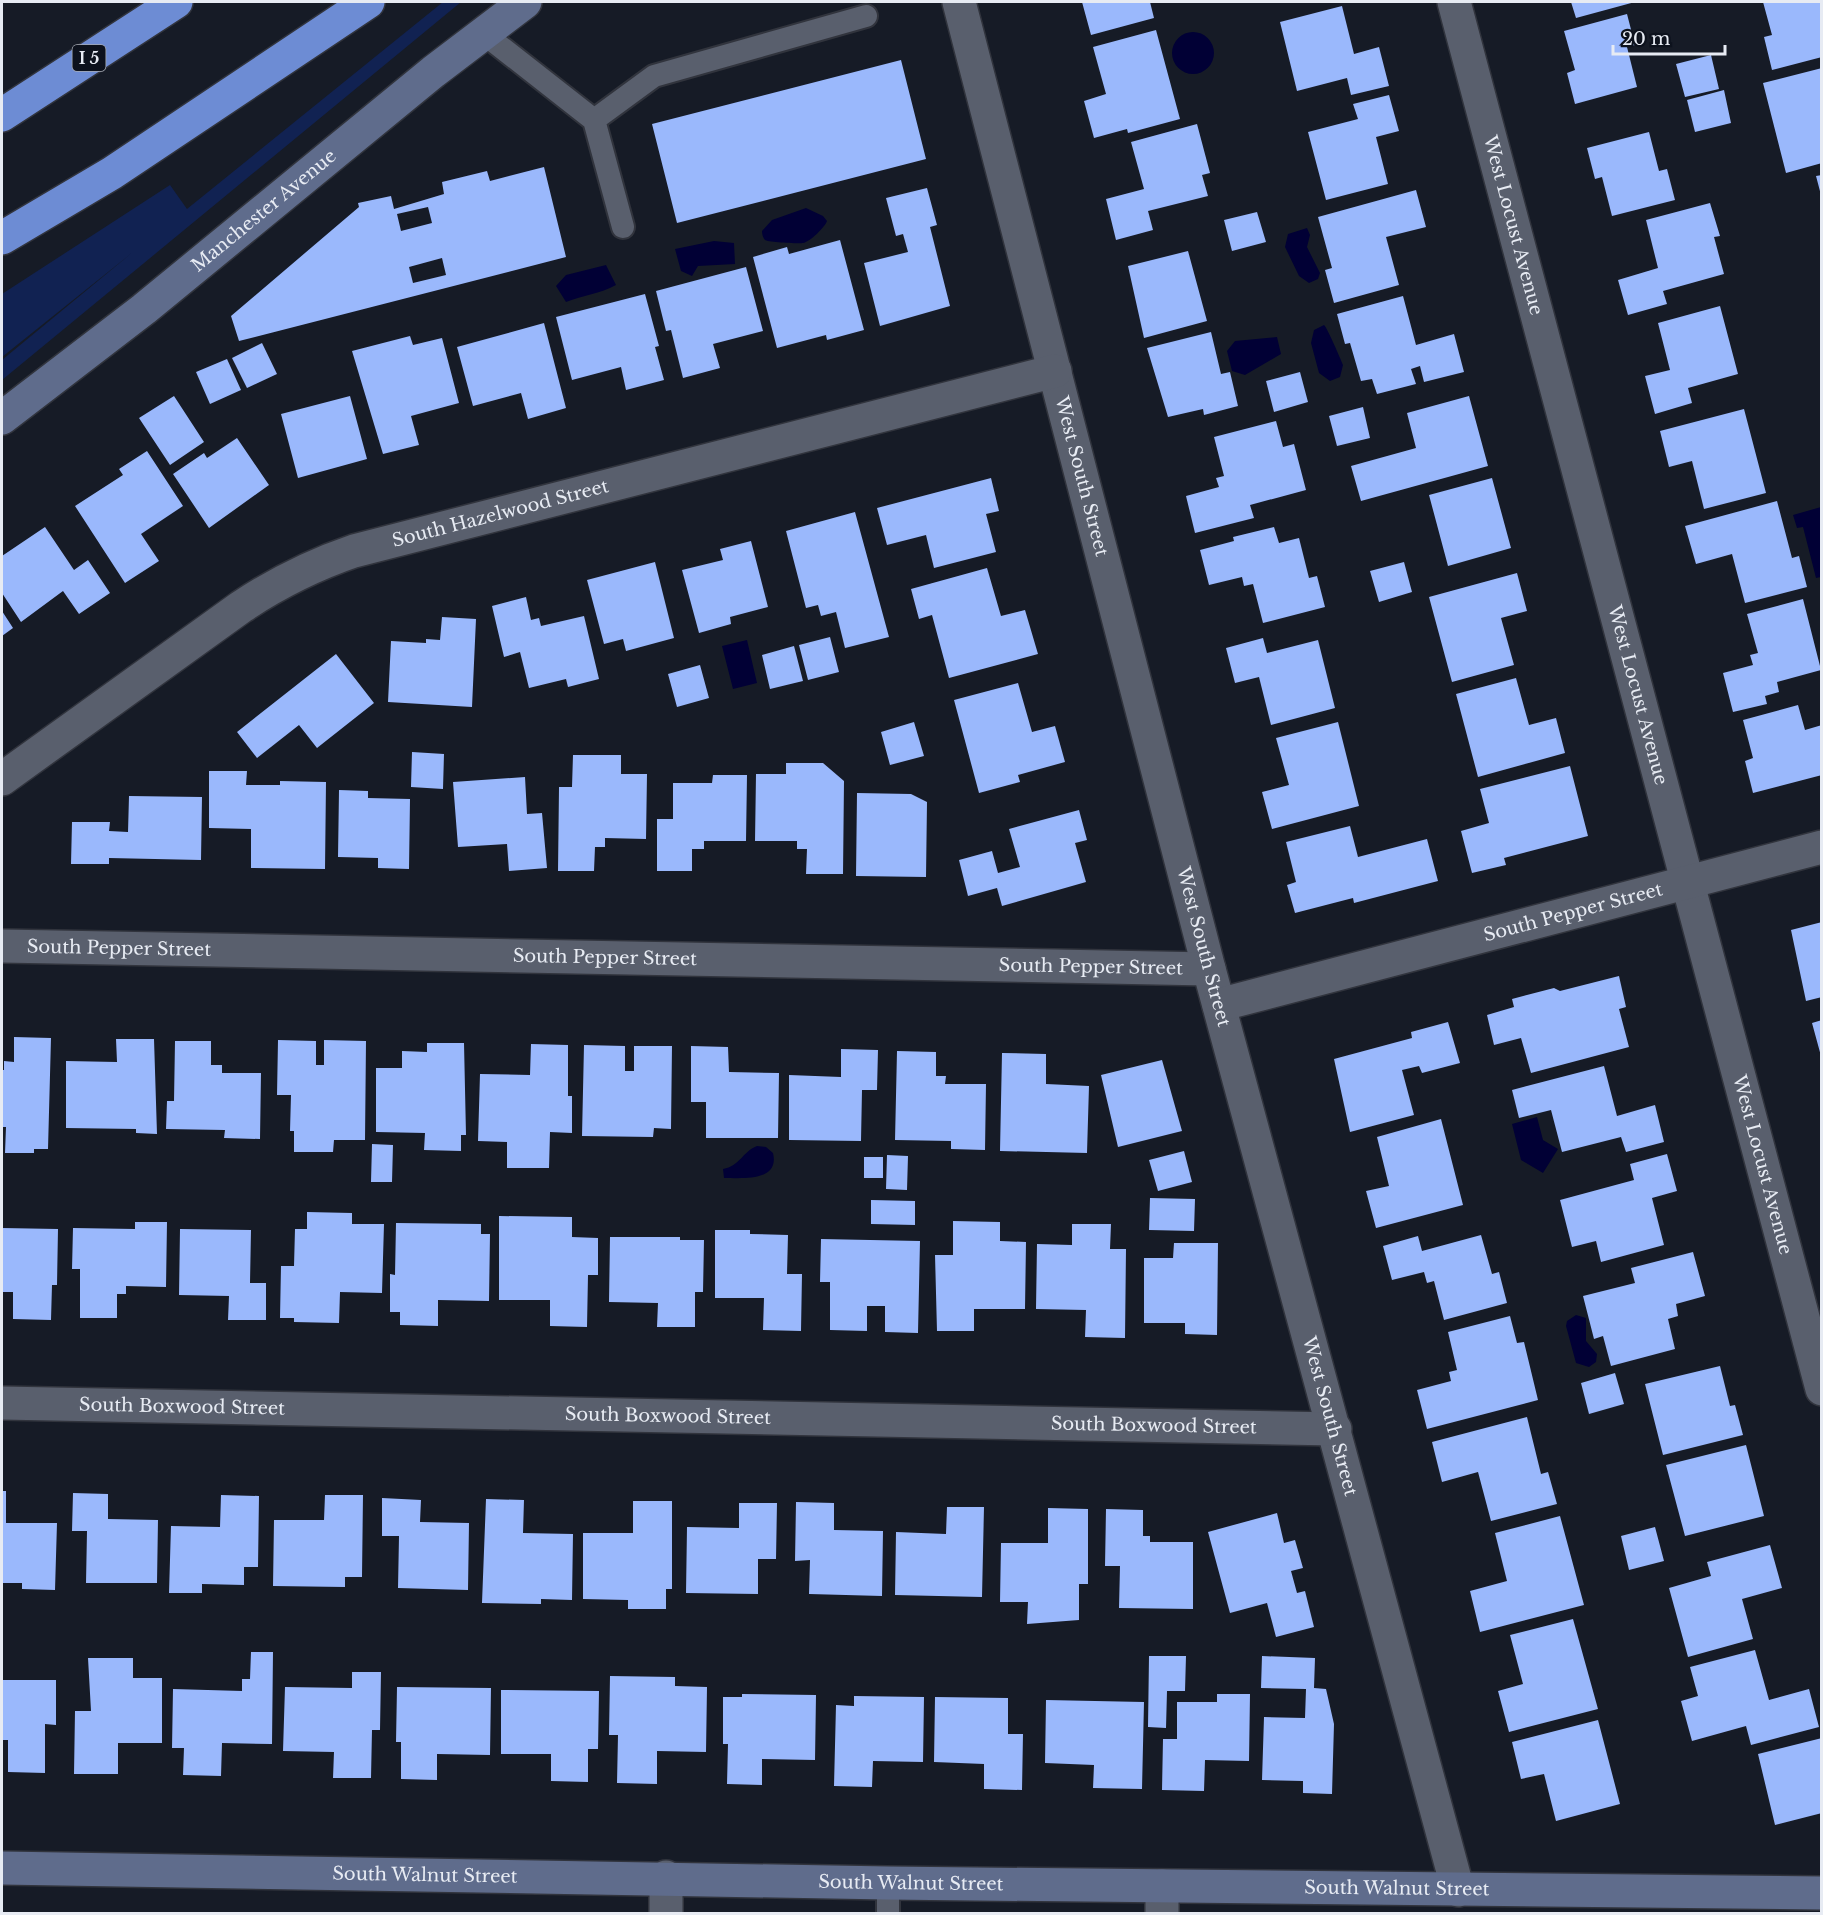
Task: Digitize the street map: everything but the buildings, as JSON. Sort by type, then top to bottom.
[{"type":"highway","name":"I 5","points":[[2,115],[176,2]]},
{"type":"highway","points":[[2,238],[112,173],[368,2]]},
{"type":"street","name":"Manchester Avenue","points":[[2,418],[144,309],[483,33],[525,2]]},
{"type":"street","name":"West South Street","points":[[960,2],[1209,969],[1458,1890]]},
{"type":"street","name":"West Locust Avenue","points":[[1454,2],[1689,882],[1821,1389]]},
{"type":"street","name":"South Hazelwood Street","points":[[2,779],[278,582],[316,564],[354,551],[1055,371]]},
{"type":"street","name":"South Pepper Street","points":[[1219,1005],[1821,847]]},
{"type":"street","name":"South Pepper Street","points":[[2,946],[1209,969]]},
{"type":"street","name":"South Boxwood Street","points":[[2,1403],[1335,1429]]},
{"type":"street","name":"South Walnut Street","points":[[2,1868],[666,1877],[888,1898],[1162,1900],[1458,1890],[1821,1893]]},
{"type":"street","points":[[666,1877],[666,1914]]},
{"type":"lane","points":[[594,120],[654,76],[866,16]]},
{"type":"lane","points":[[483,33],[594,120],[623,227]]},
{"type":"shaded area","points":[[443,2],[461,2],[2,380],[2,360],[133,252],[2,357],[2,294],[170,185],[187,209]]},
{"type":"shaded area","points":[[1193,32],[1208,38],[1214,53],[1208,68],[1193,74],[1178,68],[1172,53],[1178,38]]},
{"type":"shaded area","points":[[806,208],[823,216],[827,221],[809,240],[796,243],[764,239],[762,231],[772,220]]},
{"type":"shaded area","points":[[1307,228],[1310,235],[1307,247],[1320,273],[1318,279],[1309,283],[1299,276],[1285,247],[1288,234]]},
{"type":"shaded area","points":[[714,241],[734,243],[735,264],[698,266],[692,276],[681,271],[675,249]]},
{"type":"shaded area","points":[[606,265],[616,285],[566,302],[556,286],[566,275]]},
{"type":"shaded area","points":[[1324,325],[1343,365],[1340,377],[1330,381],[1319,373],[1311,343],[1314,330]]},
{"type":"shaded area","points":[[1277,337],[1281,354],[1245,375],[1232,371],[1227,351],[1235,341]]},
{"type":"shaded area","points":[[1821,507],[1821,577],[1816,578],[1803,527],[1797,528],[1793,515]]},
{"type":"shaded area","points":[[747,640],[757,683],[733,689],[722,646]]},
{"type":"shaded area","points":[[1537,1117],[1543,1140],[1558,1149],[1543,1173],[1521,1160],[1512,1124]]},
{"type":"shaded area","points":[[757,1146],[766,1147],[773,1153],[774,1162],[771,1169],[765,1174],[749,1178],[724,1178],[723,1169],[733,1165]]},
{"type":"shaded area","points":[[1576,1315],[1586,1318],[1586,1341],[1597,1354],[1596,1362],[1589,1367],[1576,1363],[1566,1326],[1567,1321]]}]
